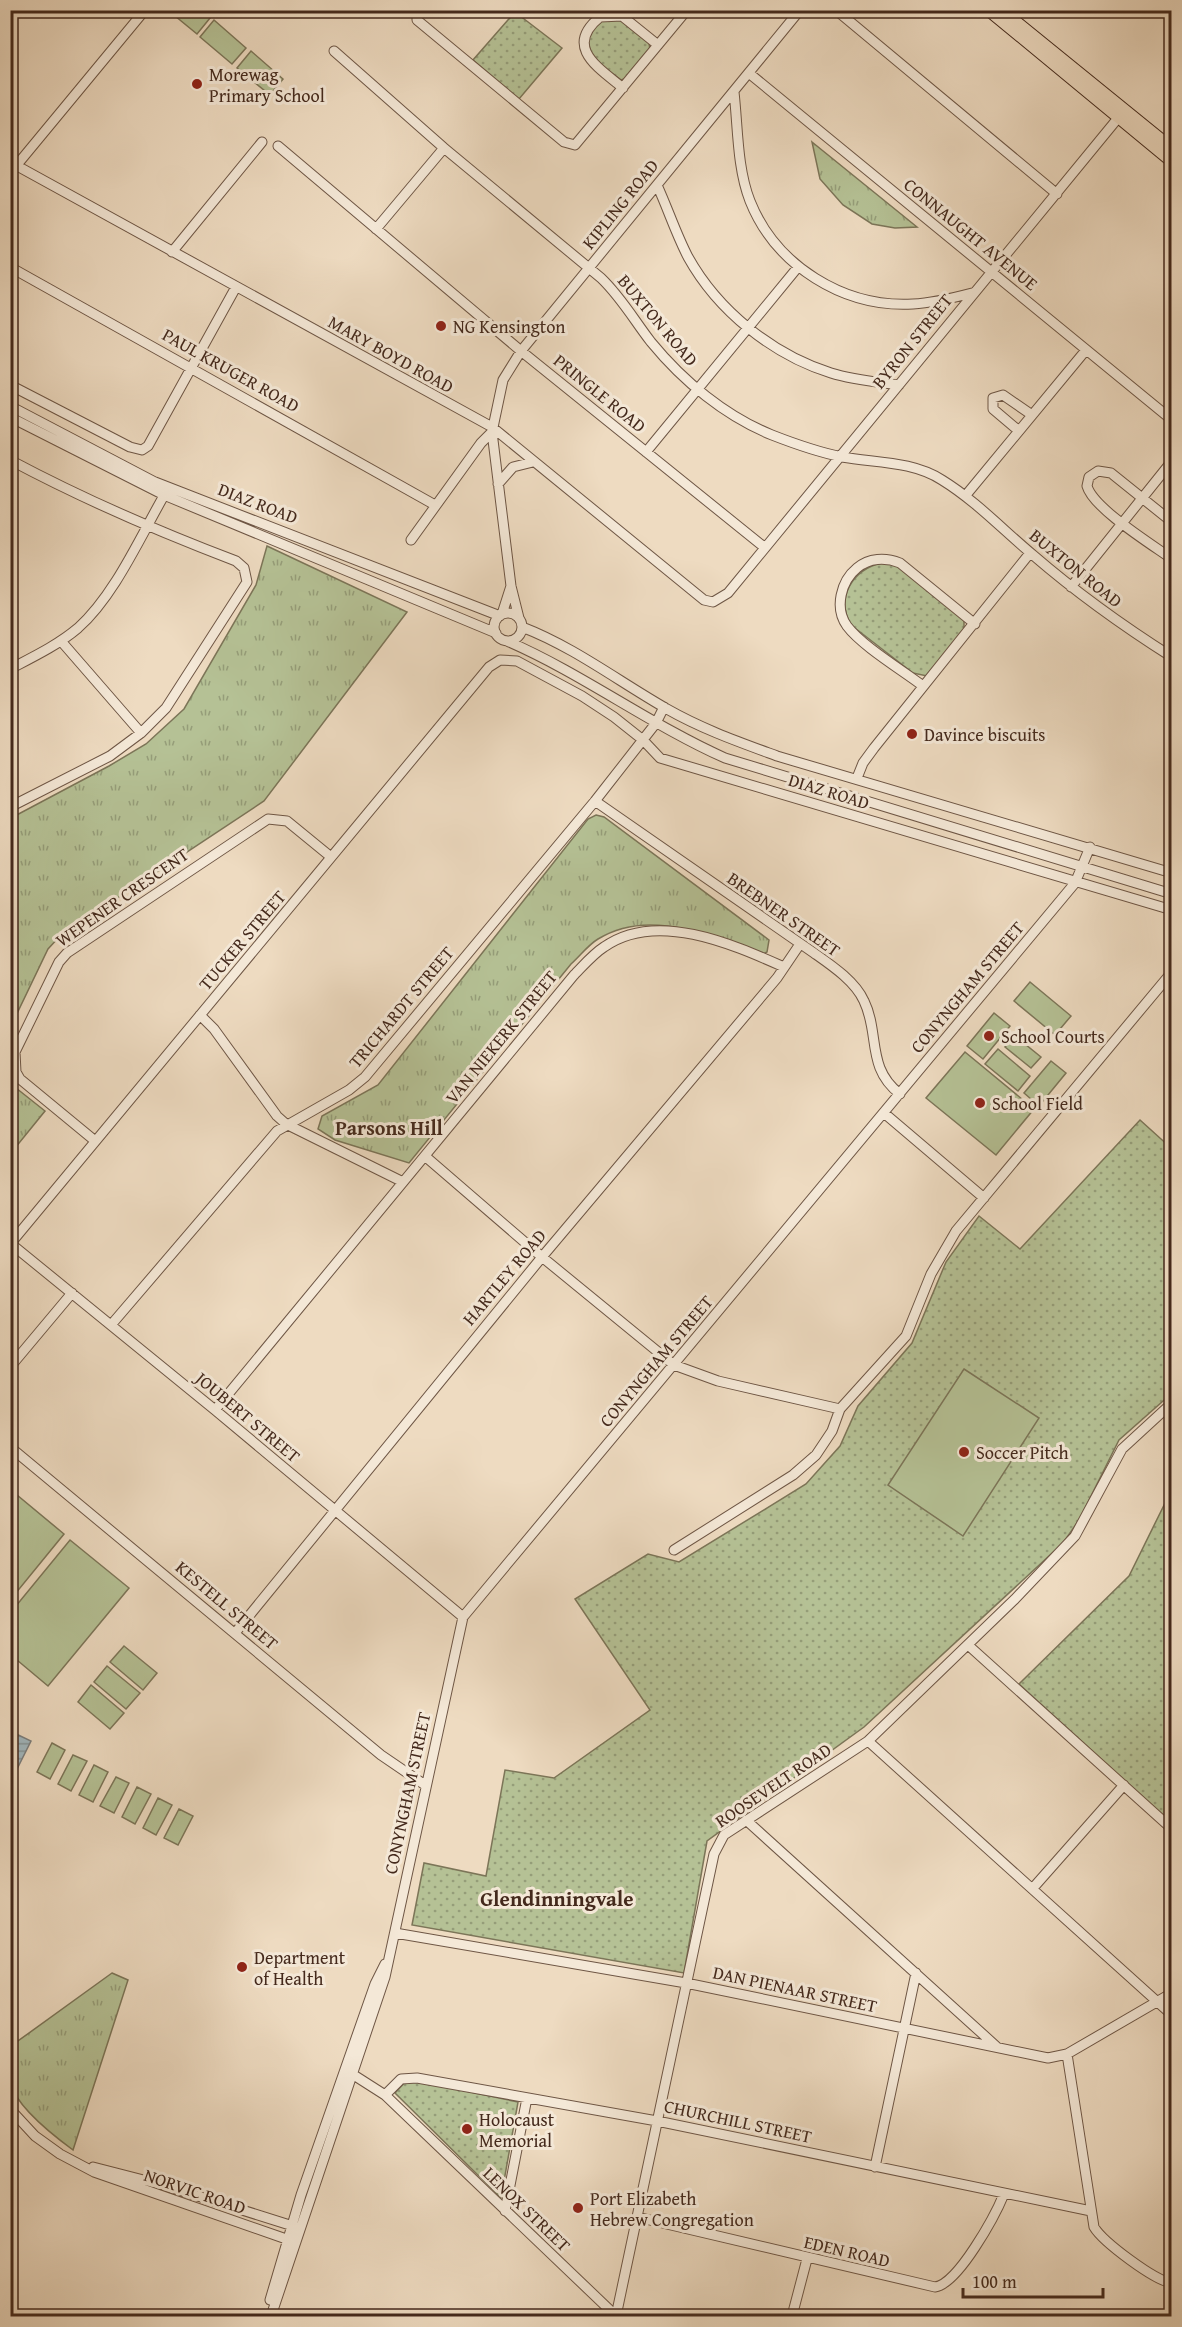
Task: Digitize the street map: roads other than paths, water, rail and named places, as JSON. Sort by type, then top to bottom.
[{"type":"main road","points":[[989,10],[1121,115],[1172,150]]},
{"type":"main road","points":[[1001,10],[1172,161]]},
{"type":"street","points":[[13,164],[145,10]]},
{"type":"street","points":[[417,15],[564,142],[575,145],[687,10]]},
{"type":"street","name":"KIPLING ROAD","points":[[520,623],[512,586],[492,430],[503,380],[521,351],[750,74],[800,10]]},
{"type":"street","points":[[836,10],[1056,194]]},
{"type":"street","points":[[622,88],[588,58],[584,39],[587,30],[600,17],[622,15],[658,45]]},
{"type":"street","name":"BUXTON ROAD","points":[[334,51],[444,148],[589,268],[617,294],[651,341],[697,389],[726,411],[770,434],[812,450],[842,457],[911,467],[940,478],[966,495],[1071,587],[1172,657]]},
{"type":"street","name":"CONNAUGHT AVENUE","points":[[750,74],[1172,420]]},
{"type":"street","points":[[734,92],[740,154],[749,200],[766,231],[798,267],[828,287],[874,302],[914,304],[972,293]]},
{"type":"street","name":"BYRON STREET","points":[[728,594],[764,547],[842,457],[972,293],[992,273],[1121,115]]},
{"type":"street","points":[[172,252],[262,142]]},
{"type":"street","name":"PRINGLE ROAD","points":[[278,147],[521,351],[764,547]]},
{"type":"street","points":[[376,230],[444,148]]},
{"type":"street","name":"MARY BOYD ROAD","points":[[13,164],[492,430],[704,600],[716,602],[728,594]]},
{"type":"street","points":[[657,185],[687,255],[698,273],[724,307],[748,327],[784,351],[832,373],[899,385]]},
{"type":"street","name":"PAUL KRUGER ROAD","points":[[10,267],[435,505]]},
{"type":"street","points":[[646,452],[798,267]]},
{"type":"street","points":[[10,385],[130,447],[138,450],[145,448],[236,287]]},
{"type":"street","points":[[966,495],[1086,350]]},
{"type":"street","points":[[1019,431],[993,409],[993,398],[1003,394],[1032,415]]},
{"type":"street","name":"DIAZ ROAD","points":[[10,406],[166,491],[501,615]]},
{"type":"street","name":"DIAZ ROAD","points":[[10,417],[166,491],[496,633]]},
{"type":"street","name":"KIPLING ROAD","points":[[411,540],[480,443],[492,430]]},
{"type":"street","points":[[10,460],[74,494],[146,527],[236,561],[247,574],[246,586],[216,634],[166,708],[141,733],[110,756],[10,807]]},
{"type":"street","points":[[1071,587],[1172,461]]},
{"type":"street","points":[[498,484],[513,467],[533,462]]},
{"type":"street","points":[[1172,522],[1107,471],[1098,471],[1089,477],[1087,486],[1089,494],[1122,523],[1172,559]]},
{"type":"street","points":[[10,669],[61,641],[91,615],[166,491]]},
{"type":"street","points":[[857,778],[869,755],[1030,553]]},
{"type":"street","points":[[923,686],[846,625],[840,602],[846,580],[852,572],[873,560],[892,559],[910,569],[975,624]]},
{"type":"street","name":"KIPLING ROAD","points":[[501,615],[512,586]]},
{"type":"street","points":[[481,609],[493,609],[506,604]]},
{"type":"street","points":[[511,614],[520,623],[519,635],[507,640],[496,633],[494,626],[501,615],[511,614]]},
{"type":"street","name":"DIAZ ROAD","points":[[520,623],[563,645],[664,707],[730,739],[1172,873]]},
{"type":"street","name":"DIAZ ROAD","points":[[507,640],[567,668],[656,723],[700,747],[748,766],[1172,894]]},
{"type":"street","points":[[61,641],[141,733]]},
{"type":"street","name":"DIAZ ROAD","points":[[500,660],[517,661],[582,696],[643,740],[660,758],[1172,910]]},
{"type":"street","name":"TUCKER STREET","points":[[11,1243],[94,1140],[489,667],[500,660]]},
{"type":"street","name":"TRICHARDT STREET","points":[[111,1324],[270,1138],[286,1124],[349,1090],[365,1077],[595,801],[656,723],[664,707]]},
{"type":"street","name":"BREBNER STREET","points":[[595,801],[828,963],[863,999],[880,1070],[885,1082],[900,1094]]},
{"type":"street","name":"WEPENER CRESCENT","points":[[94,1140],[20,1079],[16,1072],[15,1052],[59,962],[67,953],[268,819],[287,821],[331,857]]},
{"type":"street","name":"CONYNGHAM STREET","points":[[271,2316],[296,2227],[349,2072],[382,1985],[463,1617],[1075,883],[1084,867],[1090,847]]},
{"type":"street","name":"VAN NIEKERK STREET","points":[[215,1410],[574,975],[602,947],[615,940],[651,929],[679,931],[784,967]]},
{"type":"street","name":"HARTLEY ROAD","points":[[235,1633],[333,1510],[784,967],[800,944]]},
{"type":"street","points":[[674,1550],[806,1465],[825,1444],[840,1409],[900,1345],[944,1250],[984,1198],[1172,972]]},
{"type":"street","points":[[200,1015],[214,1029],[276,1116],[286,1124],[403,1182]]},
{"type":"street","points":[[884,1113],[984,1198]]},
{"type":"street","points":[[426,1157],[542,1257],[674,1365],[718,1381],[840,1409]]},
{"type":"street","name":"JOUBERT STREET","points":[[11,1243],[463,1617]]},
{"type":"street","points":[[10,1368],[72,1293]]},
{"type":"street","name":"ROOSEVELT ROAD","points":[[616,2316],[714,1854],[724,1835],[868,1741],[968,1645],[1070,1542],[1090,1513],[1122,1449],[1172,1403]]},
{"type":"street","name":"KESTELL STREET","points":[[10,1447],[381,1755],[425,1785]]},
{"type":"street","points":[[968,1645],[1172,1829]]},
{"type":"street","points":[[868,1741],[1172,2015]]},
{"type":"street","points":[[1033,1888],[1124,1785]]},
{"type":"street","points":[[746,1820],[998,2049]]},
{"type":"street","name":"DAN PIENAAR STREET","points":[[395,1933],[686,1983],[1048,2058],[1067,2054],[1172,1993]]},
{"type":"street","points":[[875,2166],[916,1973]]},
{"type":"street","points":[[1067,2054],[1090,2211],[1097,2233],[1161,2280],[1172,2283]]},
{"type":"street","name":"LENOX STREET","points":[[349,2072],[385,2096],[616,2316]]},
{"type":"street","name":"CHURCHILL STREET","points":[[385,2096],[400,2079],[409,2077],[657,2121],[1090,2211]]},
{"type":"street","points":[[346,2082],[361,2080]]},
{"type":"street","points":[[505,2211],[527,2098]]},
{"type":"street","name":"NORVIC ROAD","points":[[10,2109],[35,2136],[60,2154],[85,2166],[138,2189],[292,2241]]},
{"type":"street","name":"NORVIC ROAD","points":[[85,2166],[163,2185],[296,2227]]},
{"type":"street","name":"EDEN ROAD","points":[[637,2217],[929,2287],[940,2286],[949,2281],[992,2221],[1004,2194]]},
{"type":"street","name":"CONYNGHAM STREET","points":[[265,2316],[292,2241]]},
{"type":"street","points":[[792,2316],[807,2259]]},
{"type":"water","points":[[10,1731],[31,1741],[16,1771],[11,1769]]},
{"type":"place","name":"Morewag Primary School","points":[[197,84]]},
{"type":"place","name":"NG Kensington","points":[[441,326]]},
{"type":"place","name":"Davince biscuits","points":[[912,734]]},
{"type":"place","name":"School Courts","points":[[989,1036]]},
{"type":"place","name":"School Field","points":[[980,1103]]},
{"type":"place","name":"Soccer Pitch","points":[[964,1452]]},
{"type":"place","name":"Department of Health","points":[[242,1967]]},
{"type":"place","name":"Holocaust Memorial","points":[[467,2129]]},
{"type":"place","name":"Port Elizabeth Hebrew Congregation","points":[[578,2208]]},
{"type":"district","name":"Parsons Hill","points":[[389,1127]]},
{"type":"district","name":"Glendinningvale","points":[[557,1898]]}]
